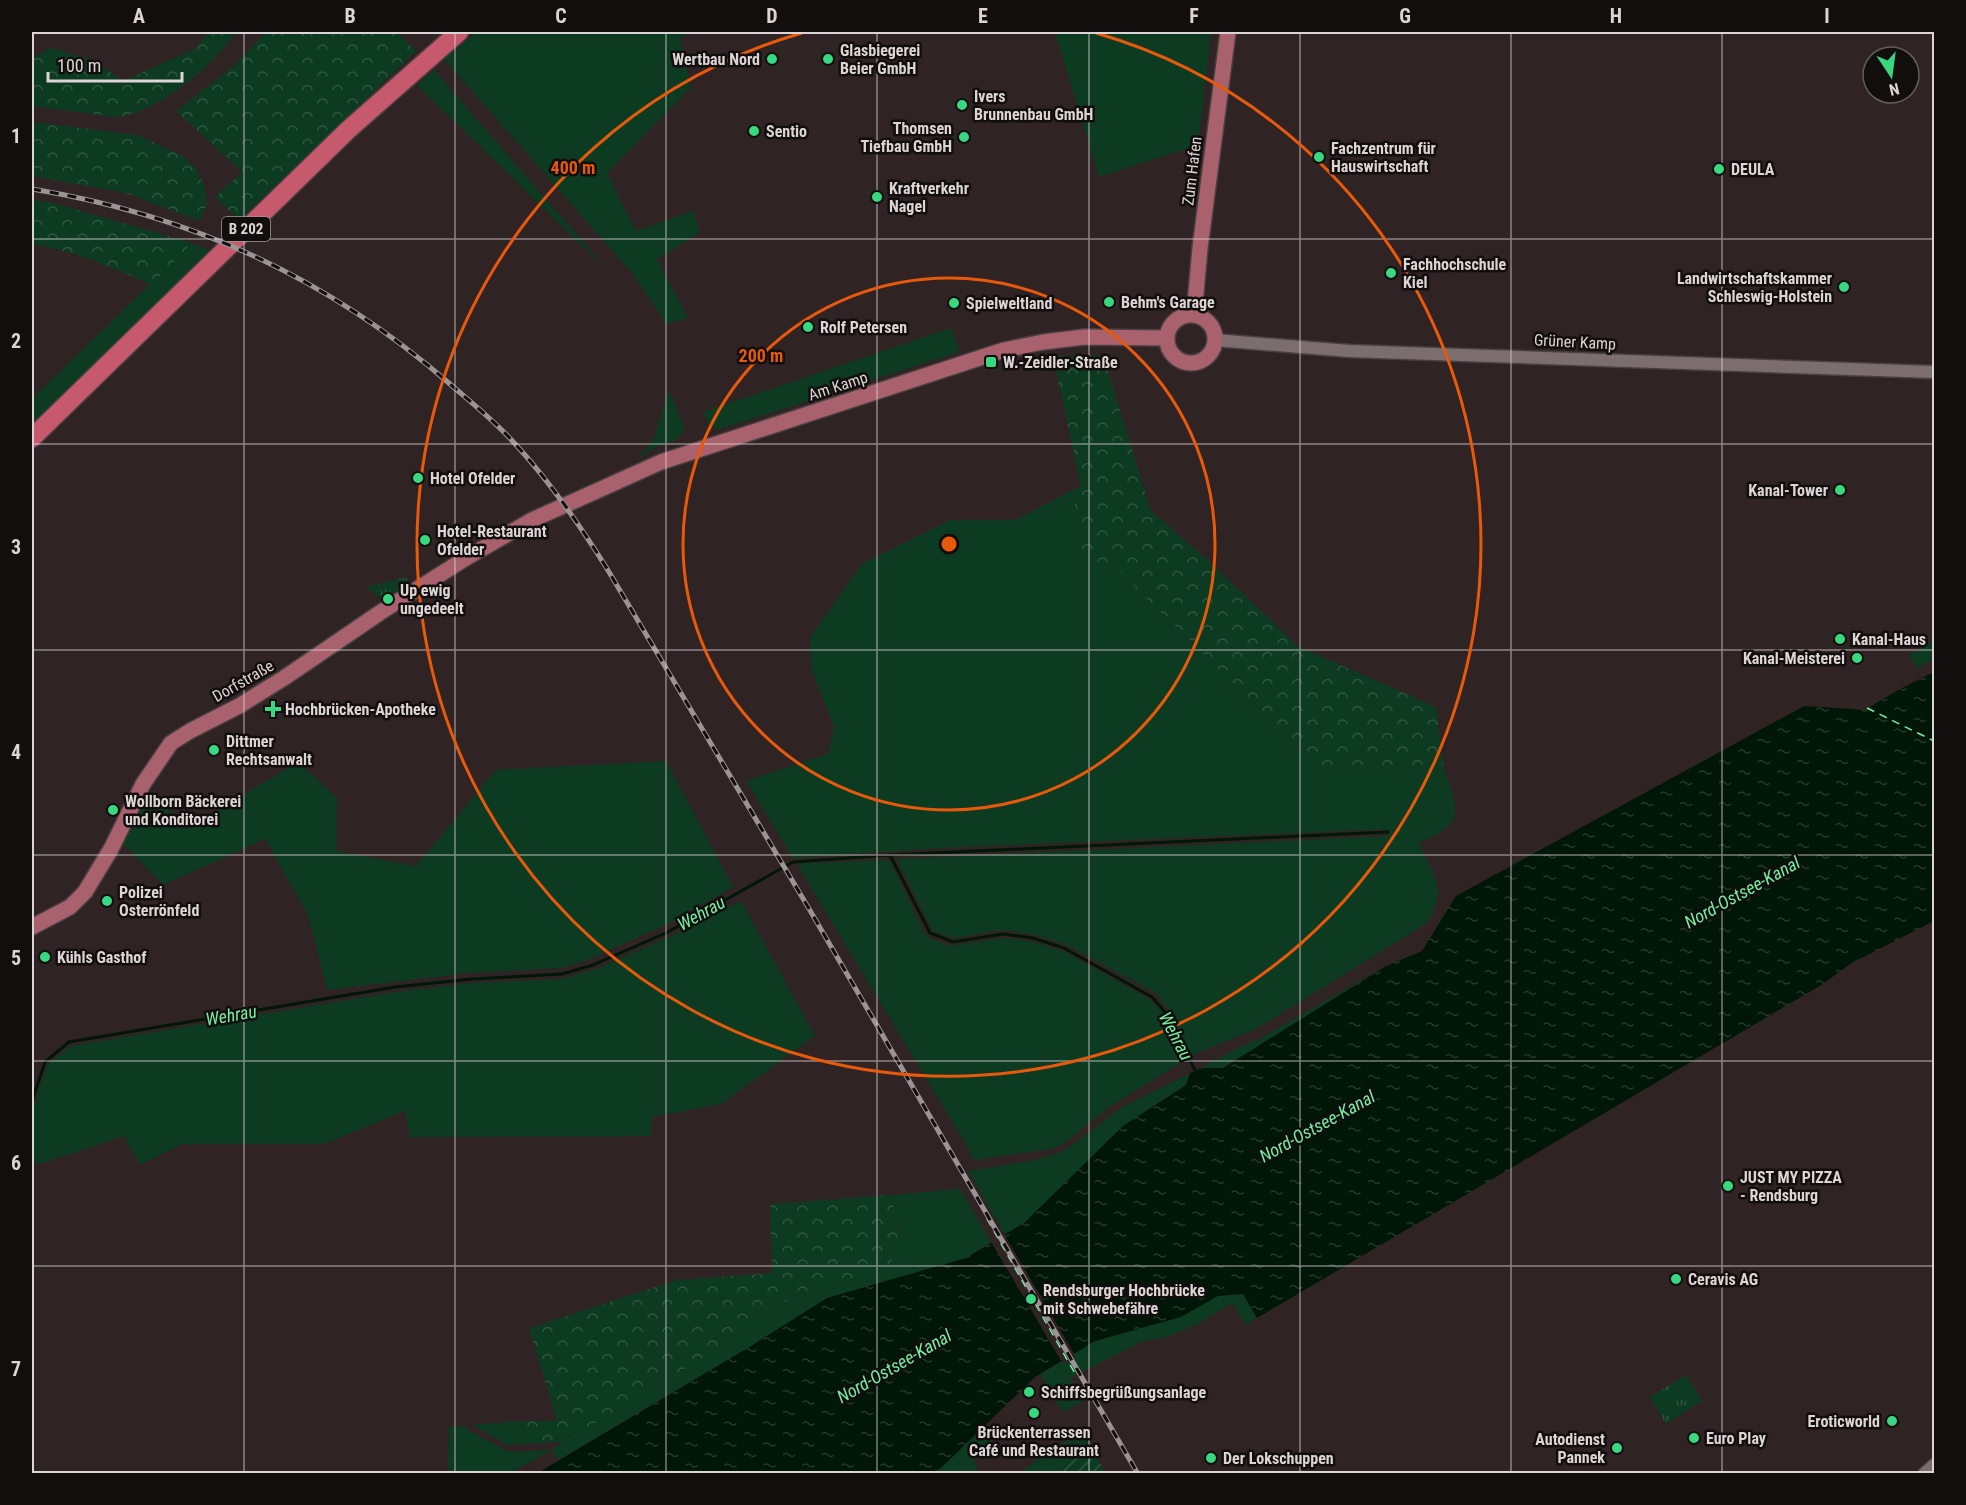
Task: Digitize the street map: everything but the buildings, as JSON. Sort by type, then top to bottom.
[{"type":"highway","name":"B 202","points":[[32,438],[349,129],[459,32]]},
{"type":"main road","name":"Zum Hafen","points":[[1194,315],[1200,249],[1228,32]]},
{"type":"main road","points":[[1186,315],[1194,315],[1207,320],[1212,327],[1215,340],[1208,356],[1195,362],[1178,359],[1168,346],[1167,338],[1173,323],[1186,315]]},
{"type":"main road","name":"Am Kamp","points":[[532,520],[661,462],[1004,350],[1084,337],[1167,338]]},
{"type":"main road","name":"Dorfstraße","points":[[32,927],[70,906],[85,892],[111,849],[143,784],[171,743],[257,695],[443,573],[532,520]]},
{"type":"street","name":"Grüner Kamp","points":[[1215,340],[1349,351],[1935,372]]},
{"type":"street","points":[[1924,1473],[1935,1465]]},
{"type":"green space","points":[[209,32],[236,32],[227,45],[199,73],[164,99],[146,108],[129,115],[114,117],[32,106],[32,58],[51,48],[93,60],[123,81],[195,49]]},
{"type":"green space","points":[[266,32],[397,32],[416,51],[239,220],[215,197],[242,172],[176,111],[235,65]]},
{"type":"green space","points":[[477,32],[693,32],[680,37],[691,87],[607,173],[636,231],[693,211],[700,232],[657,259],[688,318],[667,324],[632,273],[444,59]]},
{"type":"green space","points":[[1055,32],[1211,32],[1198,145],[1099,177]]},
{"type":"green space","points":[[434,70],[608,271],[417,85]]},
{"type":"green space","points":[[32,122],[138,135],[182,156],[196,168],[204,186],[207,203],[200,221],[126,193],[32,176]]},
{"type":"green space","points":[[32,200],[54,203],[192,243],[151,285],[93,260],[32,244]]},
{"type":"green space","points":[[192,243],[212,252],[32,424],[32,399]]},
{"type":"green space","points":[[951,328],[959,352],[717,430],[707,421],[703,412]]},
{"type":"green space","points":[[1103,355],[1151,511],[1211,563],[1297,646],[1436,707],[1444,769],[1322,771],[1120,572],[1081,554],[1073,490],[1081,487],[1053,356]]},
{"type":"green space","points":[[669,390],[684,427],[683,432],[676,439],[651,450],[637,460],[653,440]]},
{"type":"green space","points":[[1073,490],[1081,554],[1120,572],[1322,771],[1444,769],[1454,798],[1455,813],[1449,825],[1419,843],[1434,874],[1438,891],[1437,901],[1427,923],[1256,1029],[1192,1055],[1170,1011],[1156,993],[1067,945],[1037,935],[1003,930],[953,938],[933,931],[897,859],[1389,836],[1389,829],[941,848],[793,858],[746,781],[828,754],[834,727],[811,668],[810,637],[862,564],[950,520],[1015,520]]},
{"type":"green space","points":[[407,577],[408,592],[388,604],[366,587]]},
{"type":"green space","points":[[1934,641],[1934,659],[1917,668],[1909,655]]},
{"type":"green space","points":[[666,761],[733,887],[665,925],[590,959],[561,968],[469,973],[327,990],[308,915],[265,839],[163,885],[123,843],[150,791],[187,829],[298,762],[337,798],[336,851],[416,866],[496,770]]},
{"type":"green space","points":[[889,860],[926,937],[951,946],[1003,938],[1033,942],[1063,951],[1149,999],[1163,1013],[1185,1060],[1109,1107],[1064,1143],[1051,1149],[973,1160],[967,1146],[797,864]]},
{"type":"green space","points":[[741,901],[815,1036],[721,1104],[652,1117],[651,1136],[410,1137],[405,1111],[324,1144],[182,1144],[140,1165],[124,1136],[36,1165],[32,1153],[32,1111],[48,1064],[71,1046],[395,992],[472,983],[562,979],[596,969],[669,937]]},
{"type":"green space","points":[[1386,966],[1223,1068],[1201,1068],[1259,1039]]},
{"type":"green space","points":[[1190,1073],[1186,1085],[1123,1126],[1025,1223],[1005,1235],[968,1171],[1036,1160],[1064,1151],[1121,1108]]},
{"type":"green space","points":[[960,1189],[991,1242],[966,1258],[827,1298],[751,1346],[558,1460],[551,1450],[743,1333],[775,1307],[806,1292],[898,1229],[891,1195]]},
{"type":"green space","points":[[891,1195],[897,1241],[888,1270],[806,1292],[790,1299],[775,1307],[743,1333],[565,1442],[523,1444],[522,1421],[557,1421],[529,1328],[677,1280],[772,1273],[770,1204]]},
{"type":"green space","points":[[1243,1294],[1257,1318],[1246,1325],[1233,1304],[1228,1305],[1196,1325],[1167,1337],[1141,1342],[1070,1378],[1083,1401],[1063,1412],[1040,1374],[1095,1341],[1181,1317],[1218,1296]]},
{"type":"green space","points":[[1686,1375],[1702,1401],[1666,1424],[1650,1397]]},
{"type":"green space","points":[[522,1421],[523,1444],[507,1445],[472,1425]]},
{"type":"green space","points":[[465,1426],[468,1430],[509,1452],[551,1450],[510,1473],[446,1474],[448,1472],[449,1427]]},
{"type":"green space","points":[[982,1429],[991,1439],[994,1447],[973,1462],[979,1473],[931,1474],[941,1467]]},
{"type":"green space","points":[[1081,1433],[1089,1445],[1053,1473],[1019,1473],[1048,1452]]},
{"type":"green space","points":[[1089,1445],[1106,1473],[1053,1473]]},
{"type":"water","name":"Nord-Ostsee-Kanal","points":[[1934,672],[1934,921],[1850,964],[1823,984],[1257,1318],[1243,1294],[1218,1296],[1181,1317],[1095,1341],[1035,1377],[941,1468],[931,1473],[536,1474],[827,1298],[966,1258],[1024,1223],[1123,1126],[1186,1085],[1190,1073],[1201,1068],[1223,1068],[1386,966],[1422,951],[1456,896],[1804,706],[1870,710],[1871,706]]},
{"type":"pier","points":[[1003,1232],[1076,1357],[1063,1364],[990,1240]]},
{"type":"waterway","points":[[890,855],[1388,832]]},
{"type":"waterway","name":"Wehrau","points":[[32,1101],[45,1062],[69,1042],[395,987],[472,979],[562,974],[593,965],[668,932],[793,862],[890,855],[930,933],[953,942],[1003,934],[1033,938],[1064,948],[1152,997],[1165,1012],[1197,1074]]},
{"type":"ferry route","points":[[1867,708],[1934,741]]},
{"type":"ferry route","points":[[987,1219],[1077,1377]]},
{"type":"railway","points":[[32,189],[91,200],[202,234],[255,256],[306,283],[356,312],[404,346],[485,414],[529,460],[564,504],[606,567],[808,907],[1138,1474]]},
{"type":"place","name":"Wertbau Nord","points":[[772,59]]},
{"type":"place","name":"Glasbiegerei Beier GmbH","points":[[828,59]]},
{"type":"place","name":"Ivers Brunnenbau GmbH","points":[[962,105]]},
{"type":"place","name":"Sentio","points":[[754,131]]},
{"type":"place","name":"Thomsen Tiefbau GmbH","points":[[964,137]]},
{"type":"place","name":"Fachzentrum für Hauswirtschaft","points":[[1319,157]]},
{"type":"place","name":"DEULA","points":[[1719,169]]},
{"type":"place","name":"Kraftverkehr Nagel","points":[[877,197]]},
{"type":"place","name":"Fachhochschule Kiel","points":[[1391,273]]},
{"type":"place","name":"Landwirtschaftskammer Schleswig-Holstein","points":[[1844,287]]},
{"type":"place","name":"Behm's Garage","points":[[1109,302]]},
{"type":"place","name":"Spielweltland","points":[[954,303]]},
{"type":"place","name":"Rolf Petersen","points":[[808,327]]},
{"type":"place","name":"W.-Zeidler-Straße","points":[[991,362]]},
{"type":"place","name":"Hotel Ofelder","points":[[418,478]]},
{"type":"place","name":"Kanal-Tower","points":[[1840,490]]},
{"type":"place","name":"Hotel-Restaurant Ofelder","points":[[425,540]]},
{"type":"place","name":"Up ewig ungedeelt","points":[[388,599]]},
{"type":"place","name":"Kanal-Haus","points":[[1840,639]]},
{"type":"place","name":"Kanal-Meisterei","points":[[1857,658]]},
{"type":"place","name":"Hochbrücken-Apotheke","points":[[273,709]]},
{"type":"place","name":"Dittmer Rechtsanwalt","points":[[214,750]]},
{"type":"place","name":"Wollborn Bäckerei und Konditorei","points":[[113,810]]},
{"type":"place","name":"Polizei Osterrönfeld","points":[[107,901]]},
{"type":"place","name":"Kühls Gasthof","points":[[45,957]]},
{"type":"place","name":"JUST MY PIZZA - Rendsburg","points":[[1728,1186]]},
{"type":"place","name":"Ceravis AG","points":[[1676,1279]]},
{"type":"place","name":"Rendsburger Hochbrücke mit Schwebefähre","points":[[1031,1299]]},
{"type":"place","name":"Schiffsbegrüßungsanlage","points":[[1029,1392]]},
{"type":"place","name":"Brückenterrassen Café und Restaurant","points":[[1034,1413]]},
{"type":"place","name":"Eroticworld","points":[[1892,1421]]},
{"type":"place","name":"Euro Play","points":[[1694,1438]]},
{"type":"place","name":"Autodienst Pannek","points":[[1617,1448]]},
{"type":"place","name":"Der Lokschuppen","points":[[1211,1458]]}]
